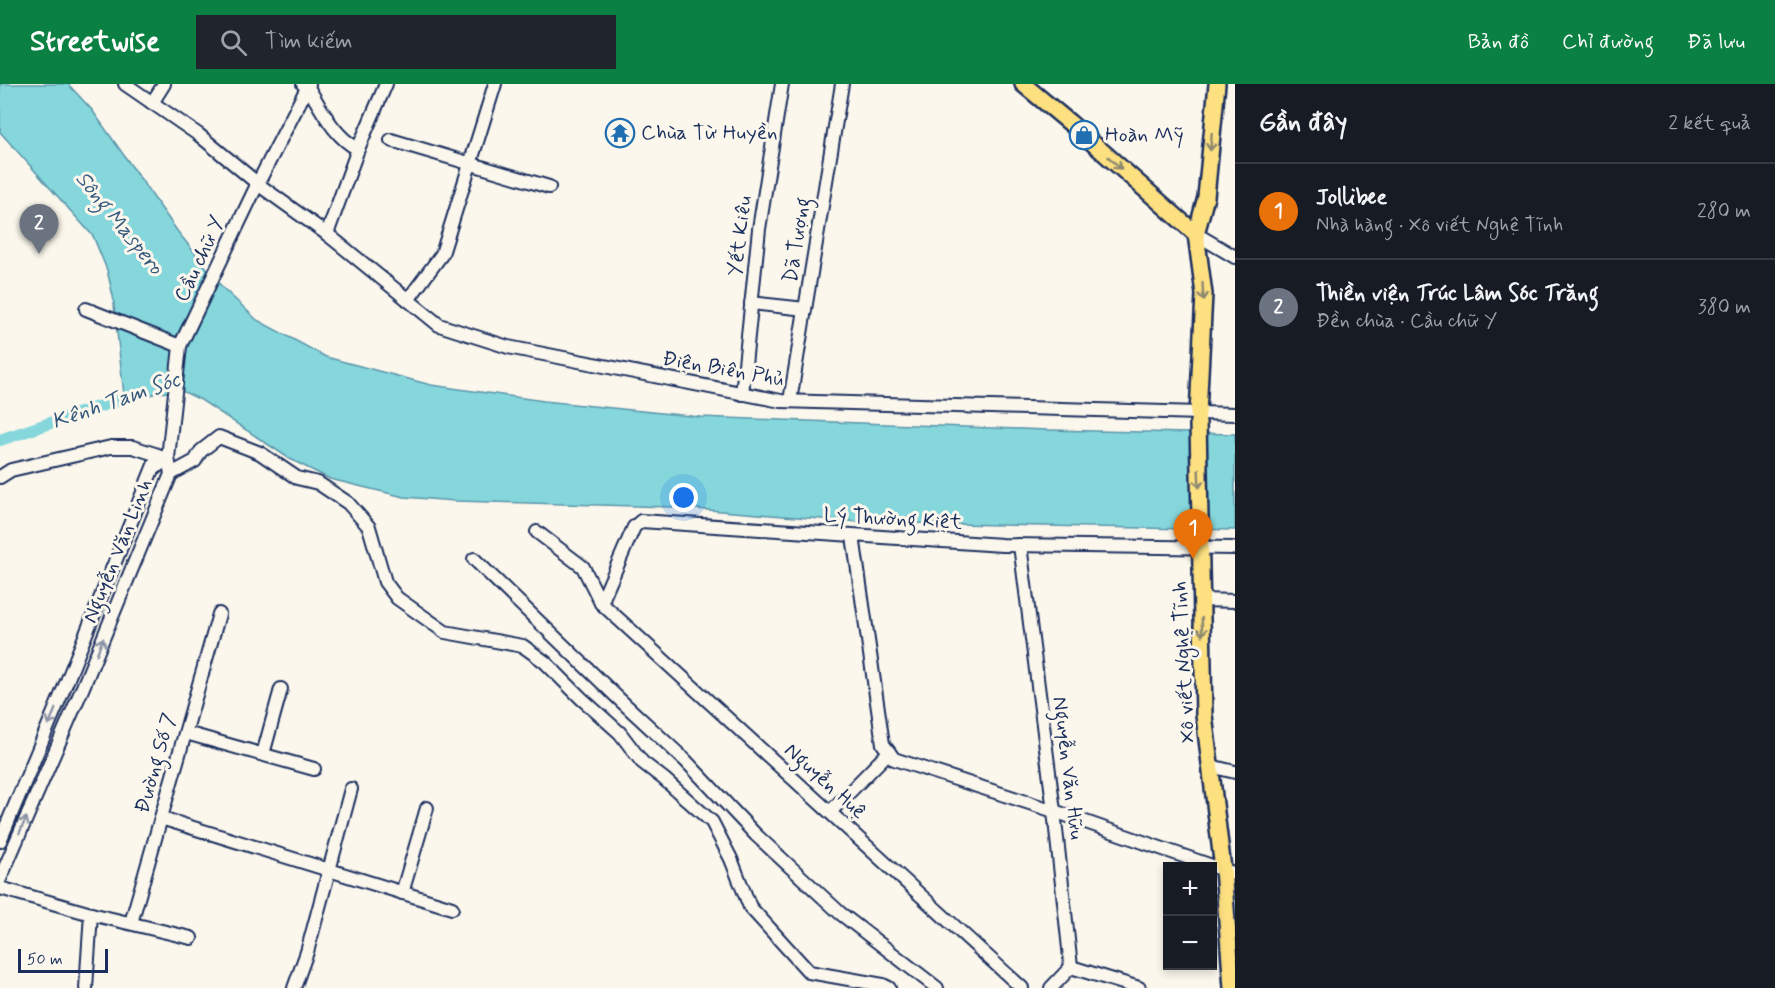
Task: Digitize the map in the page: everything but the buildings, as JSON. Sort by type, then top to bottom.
[{"type":"main road","points":[[1023,84],[1196,234]]},
{"type":"main road","name":"Xô viết Nghệ Tĩnh","points":[[1217,84],[1206,197],[1196,234],[1203,294],[1198,418],[1204,715],[1210,766],[1229,872],[1232,988]]},
{"type":"street","name":"Điện Biên Phủ","points":[[125,84],[199,135],[257,185],[327,234],[439,325],[508,347],[742,394],[790,401],[1198,418],[1235,414]]},
{"type":"street","points":[[152,103],[164,84]]},
{"type":"street","points":[[327,234],[358,149],[386,84]]},
{"type":"street","points":[[408,300],[442,254],[495,84]]},
{"type":"street","name":"Yết Kiêu","points":[[742,394],[759,229],[782,84]]},
{"type":"street","name":"Dã Tượng","points":[[790,401],[842,84]]},
{"type":"street","points":[[306,85],[338,136],[345,143],[358,149]]},
{"type":"street","name":"Cầu chữ Y","points":[[168,458],[180,346],[306,85]]},
{"type":"street","points":[[391,140],[549,187]]},
{"type":"street","points":[[1196,234],[1235,257]]},
{"type":"street","points":[[751,303],[805,309]]},
{"type":"street","points":[[86,309],[180,346]]},
{"type":"street","points":[[171,474],[195,461],[201,451],[219,437],[242,448],[260,453],[297,478],[318,483],[348,503],[369,527],[385,582],[397,598],[445,632],[523,646],[545,662],[621,733],[642,762],[712,822],[731,859],[750,907],[809,972],[889,988]]},
{"type":"street","points":[[0,477],[11,470],[111,447],[133,447],[158,455],[154,469]]},
{"type":"street","name":"Nguyễn Văn Linh","points":[[0,841],[154,469],[168,458],[171,474],[0,879]]},
{"type":"street","name":"Lý Thường Kiệt","points":[[601,603],[634,527],[642,521],[1020,545],[1201,541],[1235,548]]},
{"type":"street","points":[[537,531],[583,567],[601,603]]},
{"type":"street","points":[[853,536],[883,744],[894,759],[1054,811],[1229,872]]},
{"type":"street","name":"Nguyễn Văn Hữu","points":[[1020,545],[1054,811],[1071,967]]},
{"type":"street","points":[[474,559],[685,760],[764,843],[840,913],[937,988]]},
{"type":"street","points":[[1202,600],[1235,601]]},
{"type":"street","name":"Nguyễn Huệ","points":[[601,603],[1022,988]]},
{"type":"street","name":"Đường Số 7","points":[[131,923],[219,614]]},
{"type":"street","points":[[67,681],[83,687]]},
{"type":"street","points":[[263,754],[281,689]]},
{"type":"street","points":[[186,733],[314,768]]},
{"type":"street","points":[[830,812],[889,752]]},
{"type":"street","points":[[1210,766],[1235,772]]},
{"type":"street","points":[[294,988],[307,952],[351,789]]},
{"type":"street","points":[[402,892],[427,808]]},
{"type":"street","points":[[161,818],[452,908]]},
{"type":"street","points":[[0,888],[91,914],[191,938]]},
{"type":"street","points":[[86,988],[91,914]]},
{"type":"street","points":[[1051,988],[1071,967],[1139,988]]},
{"type":"water","name":"Sông Maspero","points":[[0,84],[68,84],[92,110],[178,232],[223,288],[257,320],[326,357],[431,385],[544,401],[700,417],[1047,430],[1235,434],[1235,530],[860,522],[671,507],[455,501],[404,497],[330,479],[290,459],[201,400],[182,391],[156,393],[125,404],[113,296],[107,270],[93,236],[0,132]]},
{"type":"waterway","name":"Kênh Tam Sóc","points":[[0,440],[139,393]]},
{"type":"place","name":"Chùa Từ Huyền","points":[[620,133]]},
{"type":"place","name":"Hoàn Mỹ","points":[[1084,135]]},
{"type":"place","name":"Thiền viện Trúc Lâm Sóc Trăng","points":[[39,254]]},
{"type":"place","name":"Jollibee","points":[[1193,559]]}]
